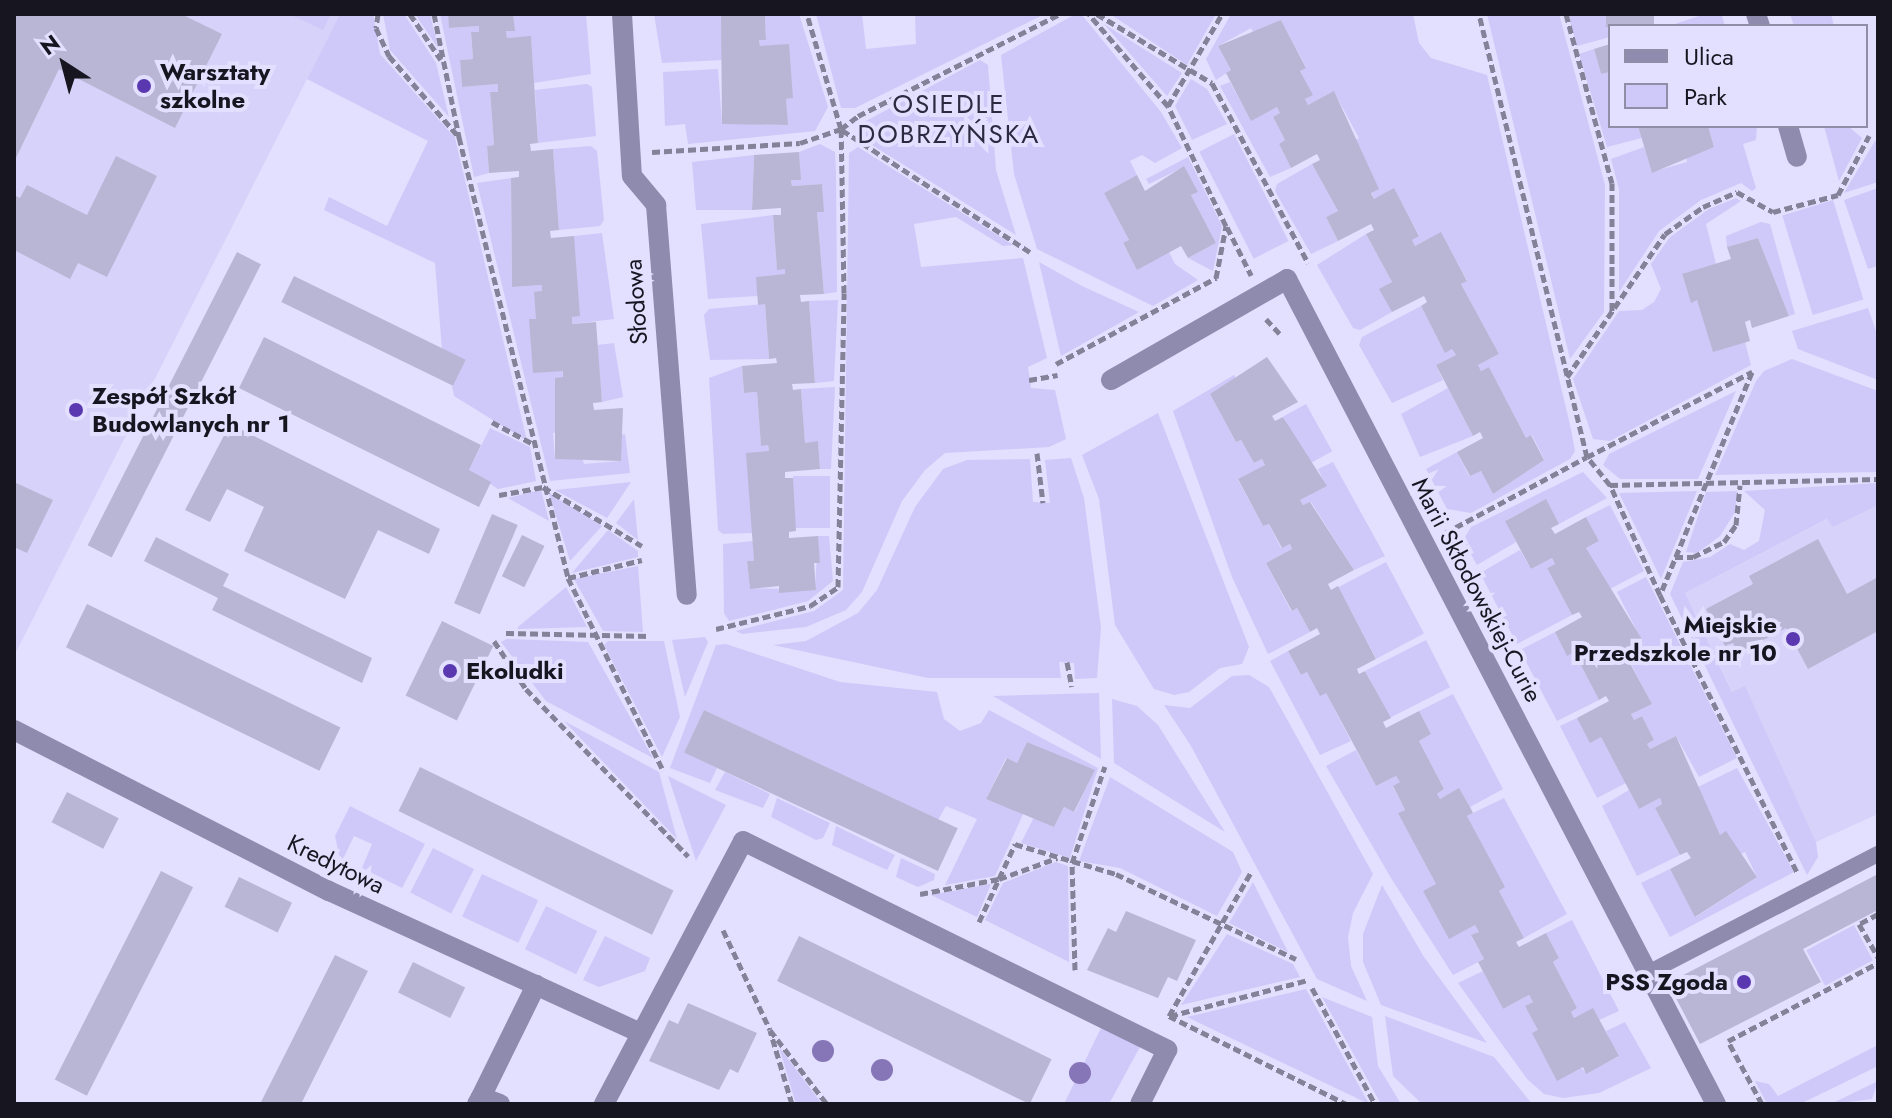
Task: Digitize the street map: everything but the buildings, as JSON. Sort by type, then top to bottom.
[{"type":"street","name":"Słodowa","points":[[622,14],[632,176],[656,205],[687,595]]},
{"type":"street","points":[[1789,128],[1797,157]]},
{"type":"street","name":"Marii Skłodowskiej-Curie","points":[[1111,380],[1287,279],[1716,1104]]},
{"type":"street","name":"Kredytowa","points":[[14,730],[329,891],[641,1033]]},
{"type":"street","points":[[604,1104],[743,841],[1167,1050],[1140,1104]]},
{"type":"street","points":[[500,1104],[479,1100],[536,985]]},
{"type":"lane","points":[[1648,973],[1878,854]]},
{"type":"path","points":[[378,14],[376,28],[389,56],[459,137]]},
{"type":"path","points":[[410,14],[444,64]]},
{"type":"path","points":[[434,14],[459,137],[543,487],[568,578],[662,768]]},
{"type":"path","points":[[716,629],[810,606],[838,587],[844,293],[841,129],[807,14]]},
{"type":"path","points":[[631,153],[744,149],[800,143],[841,129],[858,116],[1060,14]]},
{"type":"path","points":[[1089,14],[1168,106],[1260,297]]},
{"type":"path","points":[[1097,14],[1212,83],[1314,274]]},
{"type":"path","points":[[1168,106],[1222,14]]},
{"type":"path","points":[[1479,14],[1587,457],[1610,485],[1660,595],[1797,872],[1790,883]]},
{"type":"path","points":[[1566,14],[1612,183],[1612,312]]},
{"type":"path","points":[[841,129],[1030,252]]},
{"type":"path","points":[[1567,378],[1665,234],[1703,207],[1737,192],[1773,212],[1838,195],[1869,136]]},
{"type":"path","points":[[1056,364],[1216,278],[1226,226]]},
{"type":"path","points":[[1423,544],[1752,372],[1660,595]]},
{"type":"path","points":[[1029,380],[1058,375]]},
{"type":"path","points":[[492,422],[535,445]]},
{"type":"path","points":[[1037,453],[1043,503]]},
{"type":"path","points":[[1610,485],[1705,486],[1878,479]]},
{"type":"path","points":[[1675,557],[1693,557],[1724,542],[1736,525],[1740,485]]},
{"type":"path","points":[[499,495],[543,487],[642,546]]},
{"type":"path","points":[[568,578],[642,560]]},
{"type":"path","points":[[506,633],[649,636]]},
{"type":"path","points":[[494,641],[526,689],[688,856]]},
{"type":"path","points":[[1067,662],[1072,687]]},
{"type":"path","points":[[1075,970],[1072,863],[1105,766]]},
{"type":"path","points":[[979,922],[1015,844],[1116,874],[1296,959]]},
{"type":"path","points":[[920,894],[999,879],[1057,858]]},
{"type":"path","points":[[1169,1016],[1251,872]]},
{"type":"path","points":[[710,903],[770,1030],[792,1104]]},
{"type":"path","points":[[1762,1104],[1728,1041],[1878,960],[1859,924],[1878,914]]},
{"type":"path","points":[[1169,1016],[1308,980]]},
{"type":"path","points":[[1312,988],[1375,1104]]},
{"type":"path","points":[[1169,1016],[1346,1104]]},
{"type":"path","points":[[770,1030],[827,1104]]},
{"type":"shaded area","name":"Zespół Szkół Budowlanych nr 1","points":[[14,14],[340,14],[14,656]]},
{"type":"shaded area","name":"Miejskie Przedszkole nr 10","points":[[1878,505],[1878,814],[1816,842],[1745,687],[1733,693],[1685,593],[1828,519],[1833,526]]},
{"type":"green space","points":[[289,14],[331,14],[323,30]]},
{"type":"green space","points":[[340,14],[373,14],[380,54],[455,138],[527,441],[454,396],[452,386],[464,361],[442,349],[435,263],[324,210],[329,197],[387,226],[428,141],[307,79]]},
{"type":"green space","points":[[383,14],[404,14],[436,63],[449,117],[390,50]]},
{"type":"green space","points":[[415,14],[430,14],[438,48]]},
{"type":"green space","points":[[440,14],[448,14],[450,28],[479,26],[479,32],[471,33],[473,59],[460,60],[462,87],[498,84],[498,92],[490,93],[494,145],[487,146],[489,173],[474,177]]},
{"type":"green space","points":[[513,14],[586,14],[591,74],[534,83],[531,37],[507,38],[506,31],[514,30]]},
{"type":"green space","points":[[654,14],[727,14],[721,15],[724,60],[662,63]]},
{"type":"green space","points":[[765,14],[799,14],[828,107],[815,131],[688,144],[685,124],[665,126],[663,72],[718,69],[722,123],[787,125],[786,99],[793,98],[760,46],[759,40],[766,39]]},
{"type":"green space","points":[[816,14],[862,14],[866,49],[916,44],[915,14],[1045,14],[855,108],[841,108]]},
{"type":"green space","points":[[1110,14],[1216,14],[1187,65]]},
{"type":"green space","points":[[1231,14],[1413,14],[1419,43],[1431,58],[1487,75],[1571,429],[1575,451],[1570,459],[1471,513],[1447,509],[1426,469],[1457,452],[1469,476],[1481,471],[1493,494],[1544,459],[1532,435],[1526,438],[1489,367],[1481,371],[1478,365],[1499,354],[1461,284],[1467,280],[1441,233],[1415,246],[1412,240],[1419,235],[1394,189],[1374,199],[1354,141],[1359,138],[1334,92],[1308,105],[1305,99],[1312,95],[1300,71],[1306,67],[1281,20],[1254,34],[1251,28],[1218,46],[1231,70],[1216,80],[1206,59]]},
{"type":"green space","points":[[1487,14],[1559,14],[1605,185],[1604,312],[1570,359]]},
{"type":"green space","points":[[1568,14],[1606,14],[1608,38],[1577,46]]},
{"type":"green space","points":[[1705,14],[1722,16],[1724,24],[1675,24]]},
{"type":"green space","points":[[1790,14],[1831,14],[1834,24],[1793,24]]},
{"type":"green space","points":[[1074,15],[1082,15],[1161,112],[1182,148],[1155,163],[1142,155],[1130,161],[1137,175],[1104,193],[1129,240],[1123,244],[1137,269],[1169,252],[1175,264],[1198,280],[1153,306],[1037,249],[1014,174],[1001,55]]},
{"type":"green space","points":[[1104,24],[1182,73],[1167,96]]},
{"type":"green space","points":[[1594,49],[1601,74],[1608,72],[1608,128],[1639,128],[1642,138],[1607,147],[1579,54]]},
{"type":"green space","points":[[980,60],[988,65],[996,170],[1016,235],[864,140],[864,122]]},
{"type":"green space","points":[[1191,79],[1207,89],[1227,124],[1192,140],[1175,106]]},
{"type":"green space","points":[[1230,82],[1251,120],[1277,107],[1280,113],[1273,117],[1285,140],[1279,144],[1291,168],[1270,177],[1220,86]]},
{"type":"green space","points":[[587,84],[592,87],[596,136],[538,143],[535,90]]},
{"type":"green space","points":[[1709,128],[1757,128],[1756,140],[1743,144],[1756,188],[1752,191],[1741,183],[1701,200],[1659,231],[1619,292],[1619,189],[1611,159],[1644,147],[1652,172],[1687,162],[1686,155],[1714,147]]},
{"type":"green space","points":[[1825,128],[1850,128],[1862,138],[1839,181]]},
{"type":"green space","points":[[1234,134],[1288,241],[1254,259],[1199,152]]},
{"type":"green space","points":[[1878,140],[1878,182],[1844,193],[1875,141]]},
{"type":"green space","points":[[820,144],[835,152],[836,173],[837,292],[824,294],[817,212],[823,212],[822,184],[792,186],[791,180],[800,179],[799,152]]},
{"type":"green space","points":[[591,146],[597,151],[604,220],[600,226],[559,230],[553,149]]},
{"type":"green space","points":[[858,147],[1013,245],[1003,246],[956,217],[914,224],[921,267],[1023,258],[1047,358],[1028,367],[1031,388],[1055,390],[1066,439],[1049,447],[945,453],[925,470],[902,501],[862,592],[846,610],[806,627],[742,634],[736,631],[814,611],[843,590],[849,153]]},
{"type":"green space","points":[[754,155],[752,210],[696,210],[692,162]]},
{"type":"green space","points":[[1188,157],[1222,226],[1213,271],[1188,258],[1216,243],[1191,195],[1197,192],[1184,167],[1149,184],[1146,179]]},
{"type":"green space","points":[[1312,164],[1338,211],[1326,217],[1338,241],[1311,254],[1275,191],[1277,184]]},
{"type":"green space","points":[[511,178],[512,287],[542,285],[563,371],[559,432],[553,433],[555,459],[582,457],[584,464],[620,461],[619,435],[625,434],[630,473],[550,481],[477,183]]},
{"type":"green space","points":[[1878,188],[1878,266],[1868,269],[1844,200]]},
{"type":"green space","points":[[1736,198],[1741,201],[1706,224],[1716,264],[1682,275],[1691,302],[1697,300],[1745,342],[1751,365],[1610,441],[1593,439],[1573,379],[1619,311],[1642,310],[1654,302],[1661,289],[1651,264],[1670,237],[1709,209]]},
{"type":"green space","points":[[1833,200],[1863,299],[1813,315],[1782,215]]},
{"type":"green space","points":[[773,215],[777,269],[785,269],[785,274],[758,296],[708,299],[701,224]]},
{"type":"green space","points":[[1761,222],[1770,224],[1795,314],[1789,316],[1758,238],[1727,247],[1726,236]]},
{"type":"green space","points":[[602,233],[614,319],[572,324],[574,236]]},
{"type":"green space","points":[[1366,234],[1392,282],[1380,289],[1392,312],[1360,330],[1353,328],[1317,265]]},
{"type":"green space","points":[[1039,262],[1082,286],[1139,312],[1061,356]]},
{"type":"green space","points":[[838,300],[834,381],[815,383],[809,301]]},
{"type":"green space","points":[[765,304],[769,359],[710,360],[704,315],[709,309]]},
{"type":"green space","points":[[1421,306],[1445,352],[1452,349],[1456,355],[1436,365],[1443,380],[1392,403],[1359,345],[1362,337]]},
{"type":"green space","points":[[1868,308],[1878,337],[1878,380],[1798,349],[1792,331]]},
{"type":"green space","points":[[614,343],[623,397],[602,402],[597,345]]},
{"type":"green space","points":[[1792,359],[1878,391],[1878,472],[1715,475],[1756,381],[1764,371]]},
{"type":"green space","points":[[742,366],[744,393],[757,392],[761,445],[768,445],[769,451],[752,533],[723,534],[718,530],[709,378]]},
{"type":"green space","points":[[1234,375],[1237,380],[1210,394],[1236,442],[1241,440],[1254,463],[1262,459],[1265,465],[1238,480],[1263,526],[1269,524],[1281,548],[1290,544],[1292,549],[1266,563],[1291,611],[1297,608],[1310,632],[1268,654],[1232,577],[1173,411]]},
{"type":"green space","points":[[835,387],[831,469],[820,469],[818,442],[805,443],[801,389]]},
{"type":"green space","points":[[1448,388],[1473,436],[1420,457],[1401,414]]},
{"type":"green space","points":[[1736,391],[1698,479],[1620,479],[1603,465],[1609,454]]},
{"type":"green space","points":[[1306,404],[1332,451],[1309,464],[1283,417]]},
{"type":"green space","points":[[1158,413],[1249,647],[1242,664],[1220,668],[1189,692],[1174,695],[1154,689],[1115,625],[1099,499],[1082,455]]},
{"type":"green space","points":[[490,428],[530,447],[536,481],[498,489],[469,470]]},
{"type":"green space","points":[[1071,458],[1084,498],[1101,628],[1097,678],[1075,679],[1074,663],[1059,662],[1061,678],[928,678],[773,645],[806,641],[858,613],[877,590],[915,507],[943,469],[967,460],[1030,459],[1033,502],[1050,503],[1045,460]]},
{"type":"green space","points":[[1333,462],[1385,556],[1354,570],[1311,502],[1303,505],[1300,500],[1326,486],[1318,469]]},
{"type":"green space","points":[[1583,472],[1607,498],[1559,524],[1545,500],[1506,520],[1516,542],[1477,565],[1463,540],[1471,527]]},
{"type":"green space","points":[[793,476],[830,476],[830,528],[793,528]]},
{"type":"green space","points":[[631,482],[607,518],[555,490]]},
{"type":"green space","points":[[1878,483],[1878,505],[1833,527],[1827,519],[1685,593],[1732,692],[1745,686],[1816,842],[1818,857],[1807,875],[1670,594],[1683,562],[1710,557],[1730,544],[1744,550],[1759,541],[1765,510],[1744,491]]},
{"type":"green space","points":[[541,490],[549,521],[508,498]]},
{"type":"green space","points":[[1697,491],[1661,579],[1619,493]]},
{"type":"green space","points":[[1737,491],[1735,512],[1720,536],[1697,553],[1686,552],[1706,492]]},
{"type":"green space","points":[[549,493],[602,526],[570,561]]},
{"type":"green space","points":[[634,499],[638,540],[616,523]]},
{"type":"green space","points":[[1610,505],[1644,571],[1608,590],[1586,548],[1599,541],[1586,517]]},
{"type":"green space","points":[[608,530],[638,551],[638,557],[572,573]]},
{"type":"green space","points":[[818,536],[829,536],[833,581],[808,601],[729,621],[724,613],[723,544],[753,541],[754,561],[747,562],[750,588],[815,590]]},
{"type":"green space","points":[[1520,550],[1531,569],[1552,558],[1555,564],[1547,568],[1572,615],[1517,644],[1480,573]]},
{"type":"green space","points":[[1386,562],[1424,634],[1376,659],[1338,587]]},
{"type":"green space","points":[[638,566],[643,632],[603,631],[574,579]]},
{"type":"green space","points":[[1646,577],[1737,758],[1699,777],[1676,736],[1650,749],[1647,744],[1654,740],[1642,716],[1634,720],[1631,714],[1651,703],[1627,656],[1619,660],[1616,655],[1642,641],[1617,592]]},
{"type":"green space","points":[[566,587],[587,627],[518,629],[518,627]]},
{"type":"green space","points":[[1555,632],[1567,655],[1574,652],[1599,700],[1557,721],[1520,650]]},
{"type":"green space","points":[[705,637],[708,642],[685,697],[672,640]]},
{"type":"green space","points":[[507,639],[588,642],[653,758],[546,701],[501,642]]},
{"type":"green space","points":[[1426,640],[1450,687],[1389,718],[1365,671]]},
{"type":"green space","points":[[608,641],[664,641],[680,717],[662,757],[604,645]]},
{"type":"green space","points":[[726,644],[840,682],[937,692],[944,719],[960,731],[981,723],[989,710],[1098,768],[1070,858],[1021,843],[1034,817],[1054,827],[1064,807],[1075,812],[1094,771],[1027,742],[1017,763],[1006,758],[986,799],[1024,812],[995,876],[945,885],[977,819],[946,806],[938,820],[704,710],[685,752],[717,768],[710,783],[670,768],[716,645]]},
{"type":"green space","points":[[1288,651],[1301,675],[1307,672],[1326,693],[1351,741],[1320,755],[1270,661]]},
{"type":"green space","points":[[1249,675],[1269,687],[1373,874],[1353,913],[1348,937],[1351,966],[1367,1001],[1317,979],[1191,746],[1164,705],[1190,708],[1232,676]]},
{"type":"green space","points":[[1099,693],[1101,759],[993,696]]},
{"type":"green space","points":[[1453,694],[1503,789],[1470,807],[1459,789],[1440,799],[1437,794],[1444,789],[1419,741],[1431,734],[1419,711]]},
{"type":"green space","points":[[1112,699],[1137,706],[1158,725],[1225,832],[1114,763]]},
{"type":"green space","points":[[1577,718],[1601,737],[1626,783],[1597,798],[1560,726]]},
{"type":"green space","points":[[564,721],[659,772],[677,839]]},
{"type":"green space","points":[[1356,750],[1376,786],[1396,776],[1400,782],[1393,787],[1405,810],[1399,813],[1436,884],[1424,892],[1449,938],[1475,925],[1479,932],[1471,936],[1484,959],[1453,975],[1391,878],[1326,766]]},
{"type":"green space","points":[[1737,768],[1794,872],[1670,937],[1641,883],[1670,869],[1696,917],[1757,877],[1745,852],[1739,855],[1726,832],[1720,835],[1696,788]]},
{"type":"green space","points":[[725,772],[770,794],[763,808],[715,790]]},
{"type":"green space","points":[[668,776],[726,805],[696,861]]},
{"type":"green space","points":[[1110,777],[1233,852],[1242,872],[1217,916],[1120,868],[1079,861]]},
{"type":"green space","points":[[1629,790],[1639,809],[1660,798],[1662,804],[1655,808],[1680,855],[1637,876],[1602,806]]},
{"type":"green space","points":[[777,798],[830,823],[823,838],[816,840],[771,817]]},
{"type":"green space","points":[[1504,798],[1567,914],[1524,938],[1499,891],[1504,887],[1467,816]]},
{"type":"green space","points":[[350,806],[425,844],[402,888],[362,868],[372,844],[354,836],[343,859],[339,855],[335,836]]},
{"type":"green space","points":[[836,826],[895,855],[887,870],[832,845]]},
{"type":"green space","points":[[433,848],[474,869],[451,913],[410,893]]},
{"type":"green space","points":[[901,858],[935,874],[934,880],[918,887],[896,877]]},
{"type":"green space","points":[[1056,862],[1068,866],[1069,962],[985,920],[1003,883]]},
{"type":"green space","points":[[482,874],[538,900],[518,943],[462,917]]},
{"type":"green space","points":[[1253,882],[1288,952],[1229,923]]},
{"type":"green space","points":[[991,884],[977,917],[931,895]]},
{"type":"green space","points":[[1382,885],[1424,957],[1487,1043],[1381,1005],[1363,962],[1363,934]]},
{"type":"green space","points":[[546,906],[597,931],[576,974],[525,949]]},
{"type":"green space","points":[[1572,920],[1619,1011],[1599,1020],[1593,1009],[1574,1018],[1571,1012],[1577,1008],[1553,962],[1559,958],[1546,933]]},
{"type":"green space","points":[[1854,925],[1873,960],[1825,986],[1806,950]]},
{"type":"green space","points":[[1227,934],[1293,964],[1300,977],[1181,1005]]},
{"type":"green space","points":[[605,936],[650,958],[645,971],[599,987],[583,980]]},
{"type":"green space","points":[[1483,971],[1503,1009],[1529,995],[1533,1002],[1526,1006],[1586,1073],[1618,1057],[1606,1031],[1625,1022],[1651,1068],[1599,1093],[1563,1098],[1544,1094],[1527,1079],[1458,983]]},
{"type":"green space","points":[[1306,989],[1369,1104],[1187,1017]]},
{"type":"green space","points":[[1322,997],[1372,1017],[1378,1066],[1401,1104],[1381,1104]]},
{"type":"green space","points":[[1385,1016],[1494,1057],[1532,1104],[1422,1104],[1393,1076]]},
{"type":"green space","points":[[1102,1026],[1141,1045],[1109,1104],[1064,1104]]},
{"type":"green space","points":[[1878,1045],[1878,1066],[1800,1104],[1767,1104],[1755,1081],[1769,1084],[1778,1096]]},
{"type":"green space","points":[[779,1047],[822,1104],[796,1104]]},
{"type":"green space","points":[[1878,1081],[1872,1099],[1831,1104]]},
{"type":"place","name":"Warsztaty szkolne","points":[[144,86]]},
{"type":"place","name":"Zespół Szkół Budowlanych nr 1","points":[[76,410]]},
{"type":"place","name":"Miejskie Przedszkole nr 10","points":[[1793,639]]},
{"type":"place","name":"Ekoludki","points":[[450,671]]},
{"type":"place","name":"PSS Zgoda","points":[[1744,982]]},
{"type":"district","name":"OSIEDLE DOBRZYŃSKA","points":[[949,120]]}]
